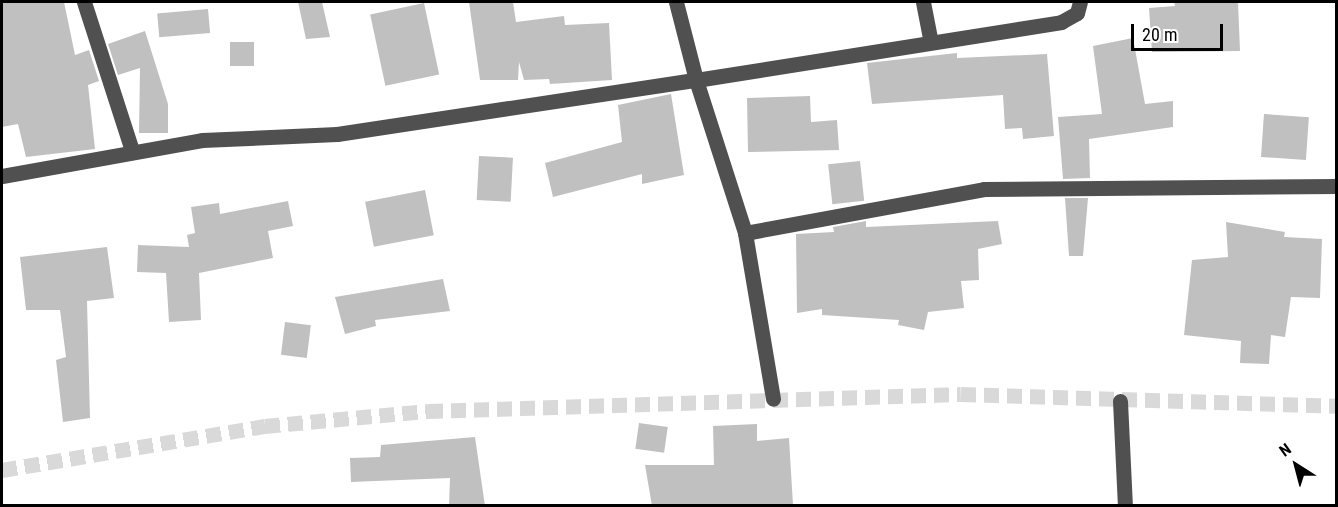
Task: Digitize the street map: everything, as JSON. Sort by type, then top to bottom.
[{"type":"street","points":[[84,2],[132,151]]},
{"type":"street","points":[[676,2],[696,80],[745,233],[773,399]]},
{"type":"street","points":[[923,2],[930,39]]},
{"type":"street","points":[[2,176],[202,140],[337,134],[696,80],[930,39],[1061,22],[1077,13],[1080,2]]},
{"type":"street","points":[[745,233],[984,189],[1336,186]]},
{"type":"street","points":[[1120,401],[1125,506]]},
{"type":"building","points":[[2,2],[64,2],[75,55],[89,50],[99,81],[88,85],[95,149],[26,157],[18,124],[2,127]]},
{"type":"building","points":[[298,2],[322,2],[330,37],[306,39]]},
{"type":"building","points":[[469,2],[513,2],[516,22],[564,16],[565,25],[609,23],[612,80],[550,84],[549,79],[524,80],[519,62],[518,80],[480,80]]},
{"type":"building","points":[[1174,2],[1238,2],[1240,51],[1152,52],[1149,8],[1175,6]]},
{"type":"building","points":[[424,3],[439,74],[385,86],[370,14]]},
{"type":"building","points":[[208,9],[210,33],[159,37],[157,13]]},
{"type":"building","points":[[145,31],[168,104],[168,133],[139,133],[140,68],[118,75],[108,44]]},
{"type":"building","points":[[1133,38],[1145,104],[1173,101],[1173,127],[1089,139],[1090,178],[1063,179],[1058,117],[1102,114],[1093,46]]},
{"type":"building","points":[[230,42],[254,42],[254,66],[230,66]]},
{"type":"building","points":[[957,53],[957,58],[1047,54],[1054,136],[1023,139],[1022,128],[1005,129],[1003,95],[872,104],[867,63]]},
{"type":"building","points":[[671,94],[684,175],[642,184],[642,174],[553,197],[545,163],[622,142],[618,105]]},
{"type":"building","points":[[810,96],[811,122],[837,120],[839,150],[748,152],[747,98]]},
{"type":"building","points":[[1264,114],[1309,117],[1306,160],[1261,157]]},
{"type":"building","points":[[479,156],[513,158],[511,202],[477,200]]},
{"type":"building","points":[[860,161],[864,201],[832,204],[828,164]]},
{"type":"building","points":[[425,190],[434,235],[374,247],[365,202]]},
{"type":"building","points":[[1065,198],[1088,198],[1083,256],[1069,256]]},
{"type":"building","points":[[288,201],[293,226],[268,231],[273,258],[199,273],[201,320],[169,322],[166,273],[137,272],[138,245],[189,247],[187,235],[195,233],[191,207],[219,203],[220,214]]},
{"type":"building","points":[[866,221],[866,227],[998,221],[1002,244],[978,249],[979,280],[961,281],[964,308],[928,312],[924,330],[898,325],[899,320],[822,315],[822,309],[797,313],[796,234],[834,232],[833,227]]},
{"type":"building","points":[[1226,222],[1285,232],[1284,237],[1322,239],[1320,298],[1291,297],[1285,337],[1271,335],[1269,364],[1240,363],[1241,341],[1184,335],[1192,260],[1228,257]]},
{"type":"building","points":[[107,247],[114,298],[87,301],[90,418],[63,422],[56,360],[66,357],[60,310],[26,310],[20,257]]},
{"type":"building","points":[[443,279],[450,311],[375,320],[376,326],[345,334],[335,297]]},
{"type":"building","points":[[285,322],[311,325],[307,358],[281,355]]},
{"type":"building","points":[[639,423],[668,427],[664,453],[635,449]]},
{"type":"building","points":[[757,424],[757,441],[789,438],[793,505],[652,506],[645,465],[714,465],[713,426]]},
{"type":"building","points":[[475,437],[485,506],[449,506],[450,478],[351,482],[350,458],[380,457],[381,445]]},
{"type":"tunnel","points":[[2,470],[265,426],[428,411],[961,394],[1336,406]]}]
